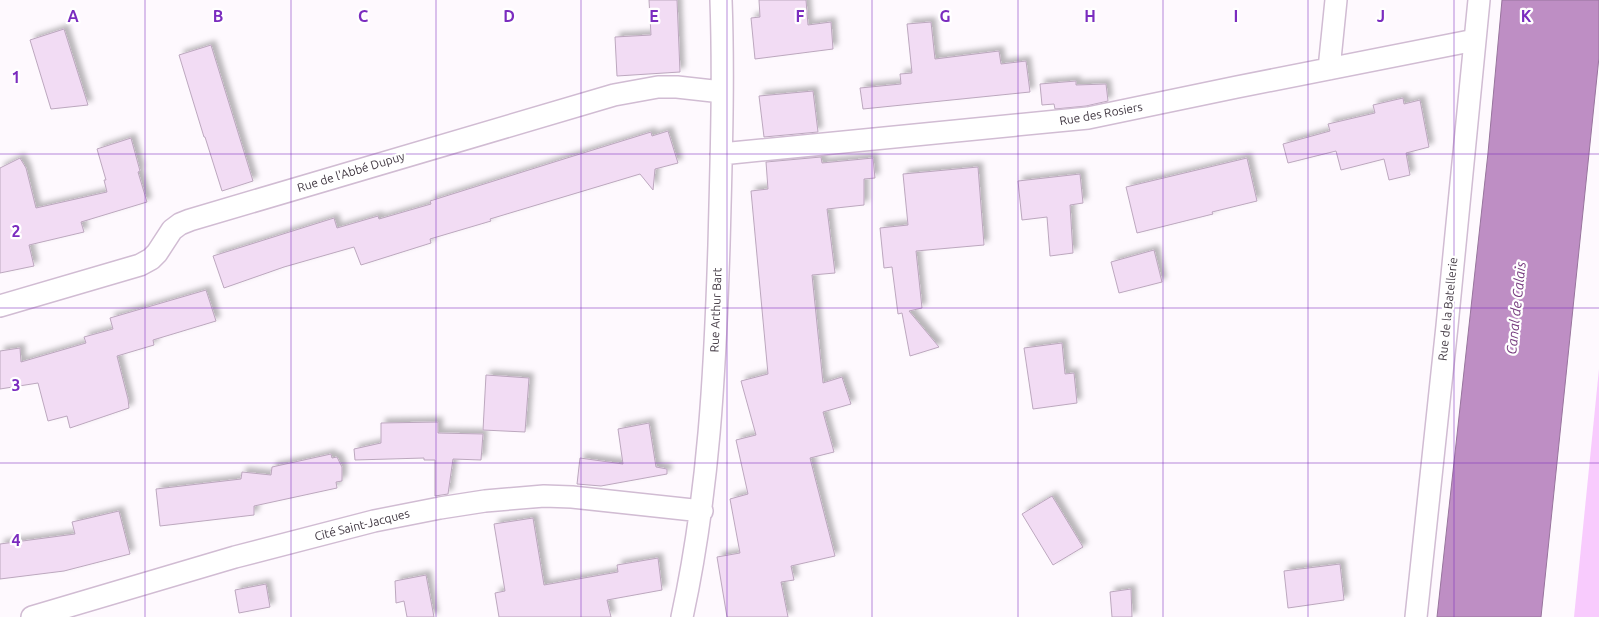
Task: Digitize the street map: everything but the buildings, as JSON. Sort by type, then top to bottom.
[{"type":"street","name":"Rue Arthur Bart","points":[[682,617],[702,510],[712,393],[721,154],[721,0]]},
{"type":"street","points":[[1329,69],[1336,0]]},
{"type":"street","name":"Rue de la Batellerie","points":[[1416,617],[1479,0]]},
{"type":"street","name":"Rue des Rosiers","points":[[721,154],[1088,118],[1237,86],[1475,40]]},
{"type":"street","name":"Rue de l'Abbé Dupuy","points":[[0,306],[140,265],[151,259],[172,230],[180,224],[396,158],[614,95],[638,90],[677,87],[722,92]]},
{"type":"street","name":"Cité Saint-Jacques","points":[[32,617],[235,557],[374,521],[440,508],[492,500],[544,496],[702,510]]},
{"type":"shaded area","points":[[1599,369],[1599,617],[1574,617]]},
{"type":"water","name":"Canal de Calais","points":[[1502,0],[1599,0],[1599,57],[1541,617],[1437,617],[1488,153]]}]
